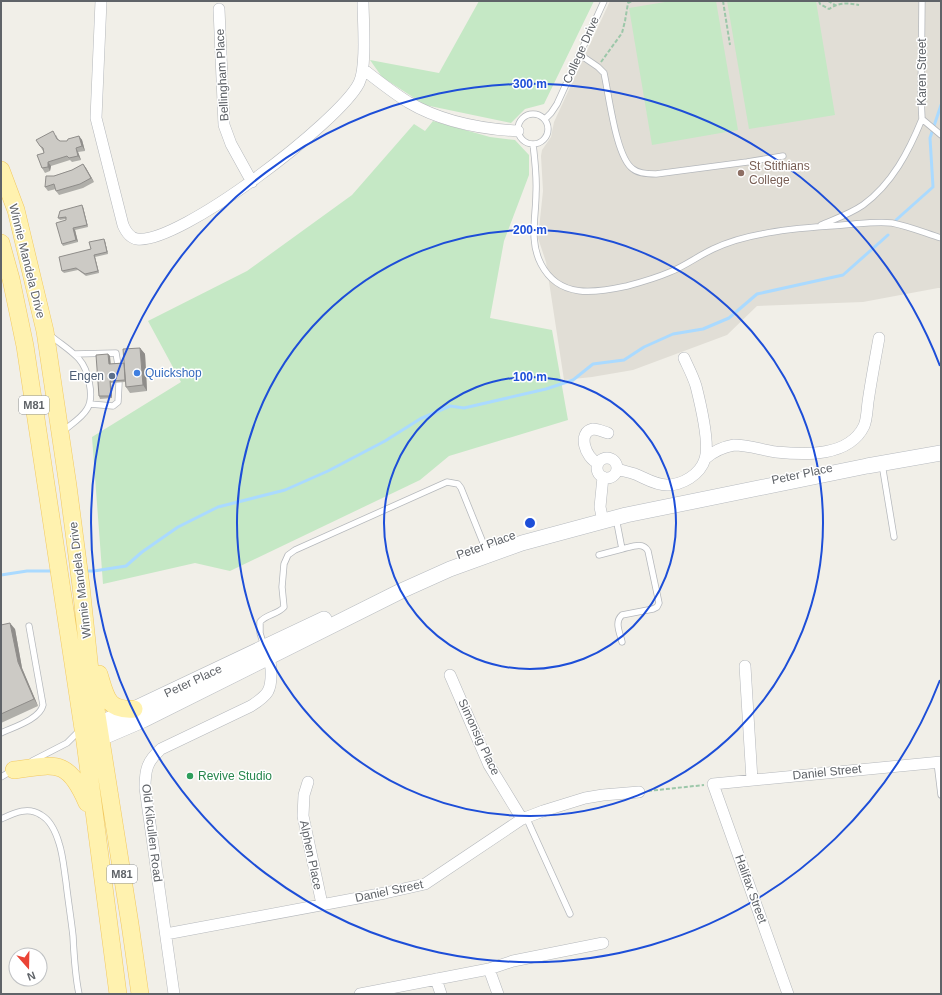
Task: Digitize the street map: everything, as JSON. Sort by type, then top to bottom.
[{"type":"main road","name":"Winnie Mandela Drive","points":[[1,170],[18,217],[45,331],[86,628],[90,671],[84,737],[140,994]]},
{"type":"main road","name":"Winnie Mandela Drive","points":[[1,243],[11,279],[25,346],[84,737],[118,994]]},
{"type":"main road","name":"Peter Place","points":[[84,737],[157,713],[267,652],[450,559],[486,550],[515,534],[568,526],[691,495],[747,486],[941,445]]},
{"type":"main road","name":"Peter Place","points":[[607,517],[882,463],[941,453]]},
{"type":"main road","points":[[86,628],[103,688],[108,700],[117,708],[124,710],[134,709]]},
{"type":"main road","name":"Peter Place","points":[[84,737],[134,709],[267,652]]},
{"type":"main road","points":[[7,773],[47,765],[62,768],[71,774],[79,785],[94,820]]},
{"type":"street","points":[[100,1],[96,118],[120,218],[126,232],[135,239],[149,239],[187,223],[252,182],[316,129],[345,101],[360,81],[363,69],[362,1]]},
{"type":"street","name":"Bellingham Place","points":[[219,9],[224,125],[231,144],[252,182]]},
{"type":"street","points":[[363,69],[407,101],[431,113],[475,126],[497,130],[518,131]]},
{"type":"street","points":[[617,469],[635,474],[653,482],[666,485],[677,484],[689,479],[699,470],[706,458],[714,452],[727,446],[740,445],[776,452],[802,453],[820,452],[845,446],[856,438],[864,425],[879,338]]},
{"type":"street","points":[[684,358],[696,387],[706,439],[706,458]]},
{"type":"street","points":[[598,464],[591,460],[587,453],[584,443],[586,435],[589,431],[595,429],[608,433]]},
{"type":"street","points":[[706,439],[727,446]]},
{"type":"street","points":[[604,458],[610,459],[614,461],[617,469],[616,473],[612,477],[603,477],[598,472],[598,464],[604,458]]},
{"type":"street","points":[[603,477],[600,506],[607,517]]},
{"type":"street","name":"Old Kilcullen Road","points":[[174,994],[145,788],[146,768],[161,749],[251,706],[264,698],[271,686],[267,652]]},
{"type":"street","points":[[745,666],[752,780]]},
{"type":"street","name":"Simonsig Place","points":[[450,675],[489,765],[524,818]]},
{"type":"street","name":"Daniel Street","points":[[713,784],[939,762]]},
{"type":"street","name":"Alphen Place","points":[[308,782],[304,795],[303,816],[322,904]]},
{"type":"street","name":"Halifax Street","points":[[713,784],[788,994]]},
{"type":"street","name":"Daniel Street","points":[[166,934],[385,893],[425,884],[524,818],[585,798],[639,792]]},
{"type":"street","points":[[360,994],[489,969],[513,961],[603,944]]},
{"type":"street","points":[[489,969],[498,994]]},
{"type":"street","points":[[436,979],[441,994]]},
{"type":"lane","name":"College Drive","points":[[545,119],[551,114],[557,104],[604,1]]},
{"type":"lane","name":"Karen Street","points":[[922,1],[922,119],[941,135]]},
{"type":"lane","points":[[579,54],[598,67],[604,74],[620,151],[624,160],[633,169],[649,174],[656,174],[783,156]]},
{"type":"lane","points":[[536,114],[545,119],[549,128],[548,133],[542,142],[533,144],[522,140],[518,131],[520,122],[527,115],[536,114]]},
{"type":"lane","points":[[815,227],[844,216],[862,206],[884,187],[912,143],[922,119]]},
{"type":"lane","points":[[533,144],[537,183],[534,219],[534,243],[537,255],[541,265],[551,278],[564,287],[577,291],[604,291],[649,280],[672,272],[714,249],[735,241],[763,234],[815,227],[867,223],[891,223],[941,238]]},
{"type":"lane","points":[[45,331],[80,360],[87,374],[90,390],[90,404],[82,416],[60,434]]},
{"type":"lane","points":[[74,354],[116,354],[118,365]]},
{"type":"lane","points":[[90,404],[113,406],[118,402],[119,383]]},
{"type":"lane","points":[[882,463],[894,537]]},
{"type":"lane","points":[[267,652],[260,633],[260,622],[267,616],[279,612],[284,607],[282,587],[284,564],[288,555],[296,550],[447,482],[458,484],[461,488],[486,550]]},
{"type":"lane","points":[[607,517],[622,549]]},
{"type":"lane","points":[[599,555],[642,545],[646,547],[648,551],[659,603],[657,607],[653,609],[622,615],[618,618],[622,642]]},
{"type":"lane","points":[[1,733],[36,716],[42,709],[43,705],[29,626]]},
{"type":"lane","name":"Peter Place","points":[[7,773],[84,737]]},
{"type":"lane","points":[[939,762],[941,795]]},
{"type":"lane","points":[[1,819],[26,810],[35,812],[41,814],[47,820],[56,836],[64,863],[76,980],[80,994]]},
{"type":"lane","points":[[524,818],[570,914]]},
{"type":"path","points":[[598,67],[622,33],[626,21],[628,4],[632,1]]},
{"type":"path","points":[[723,1],[730,45]]},
{"type":"path","points":[[828,1],[835,5]]},
{"type":"path","points":[[820,2],[829,9],[835,5],[846,2],[859,5]]},
{"type":"path","points":[[639,792],[713,784]]},
{"type":"shaded area","name":"St Stithians College","points":[[610,1],[941,1],[941,288],[863,302],[757,306],[727,335],[633,370],[564,380],[546,262],[538,238],[543,191],[541,156],[542,150],[551,137],[554,122]]},
{"type":"green space","points":[[479,1],[594,1],[544,104],[525,109],[511,123],[425,105],[382,77],[370,60],[439,73]]},
{"type":"green space","points":[[671,1],[716,1],[738,130],[652,145],[629,8]]},
{"type":"green space","points":[[727,1],[816,1],[835,115],[749,129]]},
{"type":"green space","points":[[433,121],[490,137],[515,140],[529,155],[529,175],[504,241],[490,318],[552,330],[568,420],[449,456],[420,480],[230,571],[195,563],[103,584],[92,437],[181,382],[148,321],[247,271],[352,195],[414,124],[425,131]]},
{"type":"building","points":[[53,131],[57,139],[60,141],[67,141],[68,139],[79,136],[82,146],[76,148],[78,156],[69,158],[67,156],[48,162],[48,167],[42,168],[37,155],[44,153],[43,148],[36,140]]},
{"type":"building","points":[[83,164],[91,178],[80,184],[56,191],[54,184],[45,187],[46,176],[54,176],[72,170]]},
{"type":"building","points":[[82,205],[87,225],[73,228],[76,240],[62,244],[56,223],[66,220],[66,217],[58,218],[60,211]]},
{"type":"building","points":[[104,239],[107,252],[94,255],[98,271],[85,274],[76,268],[62,271],[59,257],[91,249],[89,242]]},
{"type":"building","name":"Quickshop","points":[[140,348],[143,385],[126,387],[123,349]]},
{"type":"building","points":[[108,354],[109,364],[124,363],[125,380],[110,381],[111,396],[99,396],[96,355]]},
{"type":"building","points":[[10,623],[18,662],[34,699],[1,714],[1,625]]},
{"type":"waterway","points":[[896,220],[933,187],[930,138],[941,105]]},
{"type":"waterway","points":[[85,571],[126,566],[142,552],[178,527],[218,507],[285,490],[328,471],[385,441],[420,419],[450,406],[464,408],[546,389],[573,380],[593,364],[624,360],[644,347],[673,334],[703,329],[729,318],[757,294],[843,275],[888,235]]},
{"type":"waterway","points":[[1,575],[27,571],[53,571]]},
{"type":"place","name":"St Stithians College","points":[[741,173]]},
{"type":"place","name":"Quickshop","points":[[137,373]]},
{"type":"place","name":"Engen","points":[[112,376]]},
{"type":"place","name":"Revive Studio","points":[[190,776]]}]
